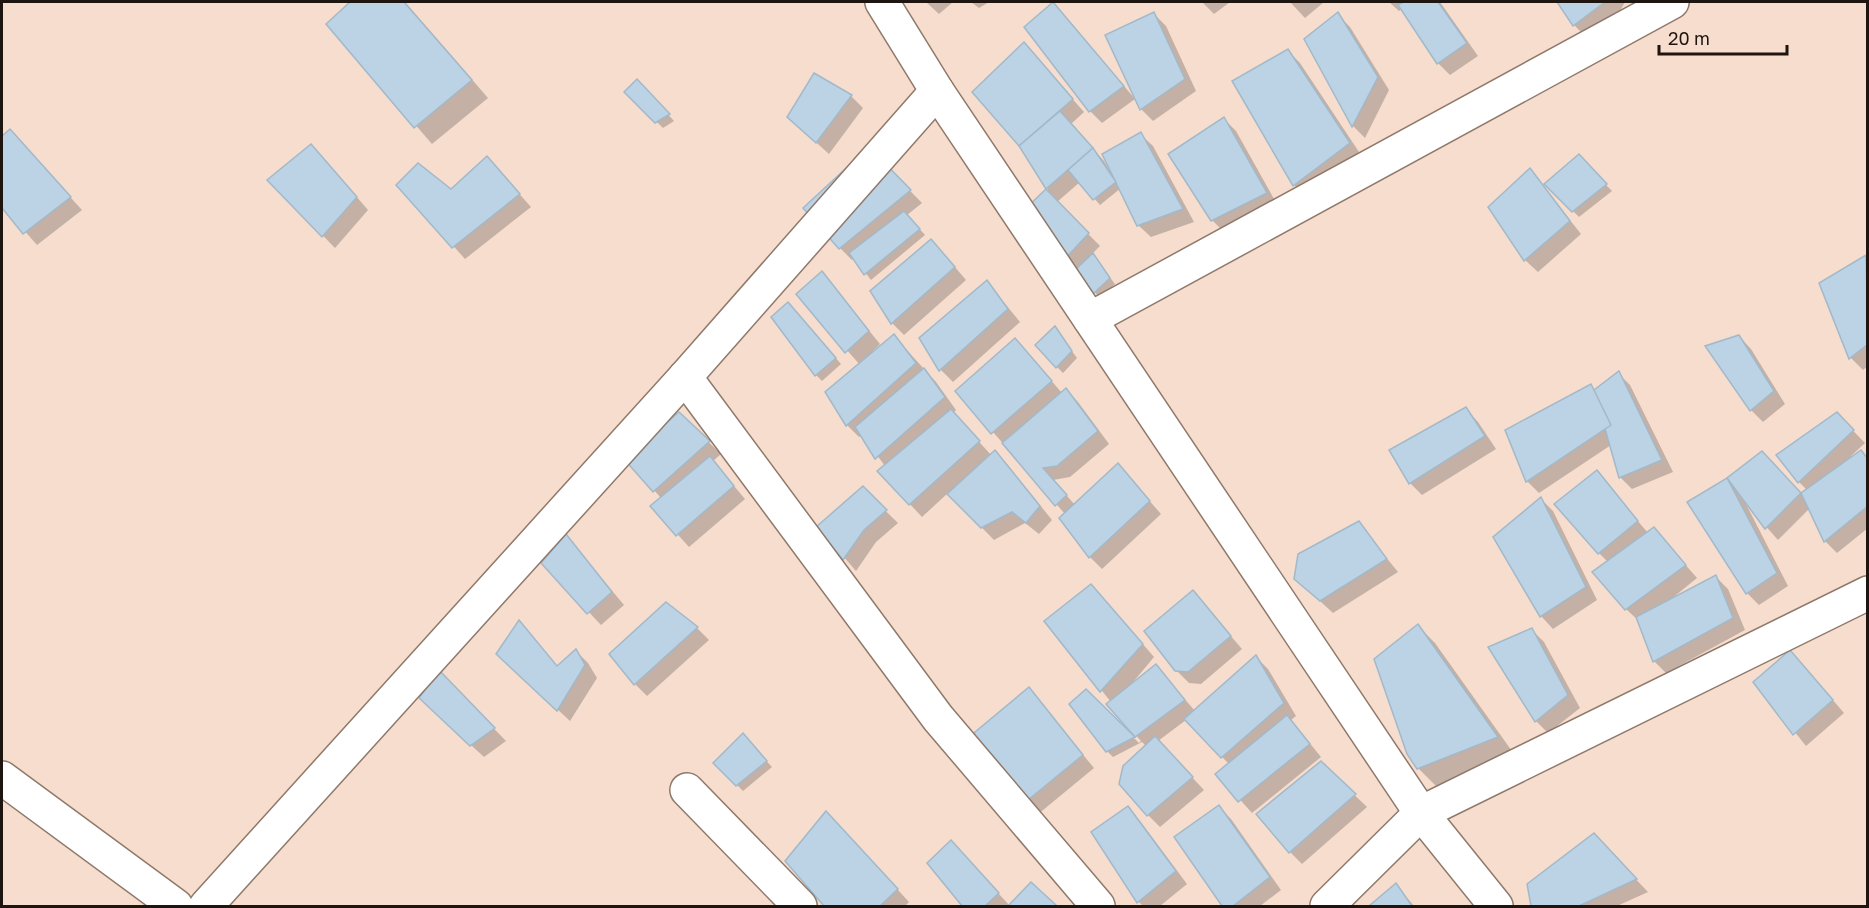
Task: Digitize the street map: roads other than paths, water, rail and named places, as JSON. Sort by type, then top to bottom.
[{"type":"street","points":[[882,2],[937,91],[1421,813],[1496,906]]},
{"type":"street","points":[[1090,319],[1672,2]]},
{"type":"street","points":[[206,906],[685,377],[937,91]]},
{"type":"street","points":[[685,377],[938,718],[1098,906]]},
{"type":"street","points":[[1327,906],[1421,813],[1868,593]]},
{"type":"street","points":[[2,778],[176,906]]},
{"type":"street","points":[[687,790],[800,906]]}]
